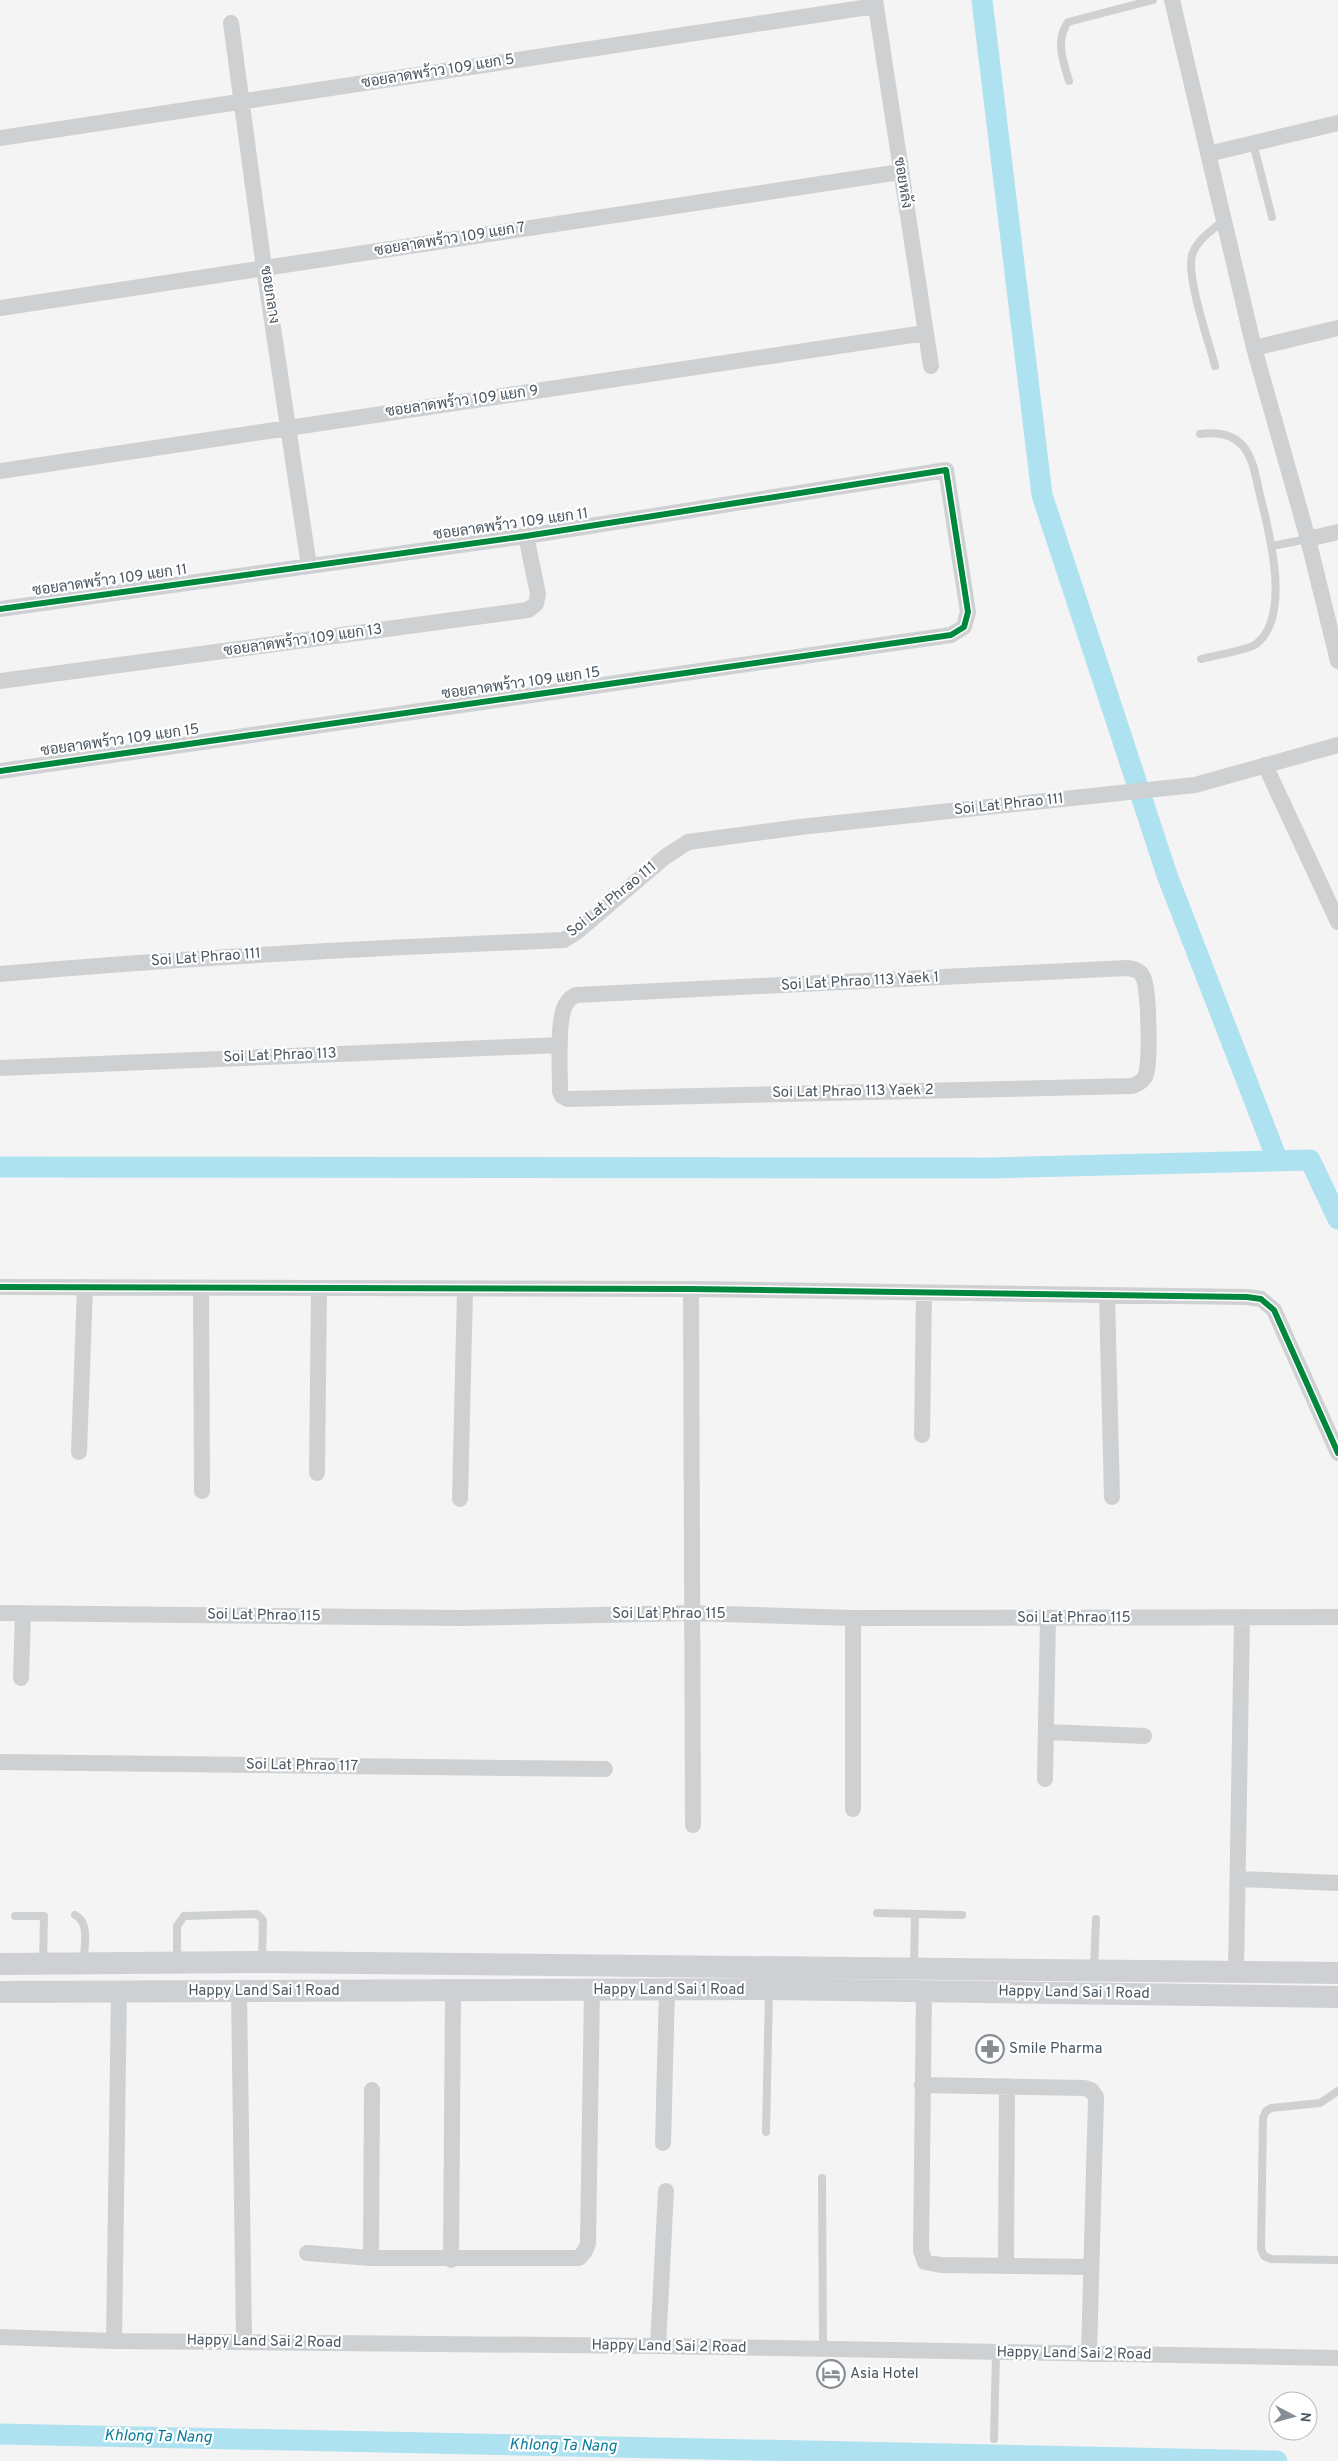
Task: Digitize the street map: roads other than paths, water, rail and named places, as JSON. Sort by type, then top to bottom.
[{"type":"street","points":[[1172,0],[1254,348],[1308,538],[1338,661]]},
{"type":"street","name":"ซอยลาดพร้าว 109 แยก 5","points":[[0,138],[875,3]]},
{"type":"street","name":"ซอยหลัง","points":[[875,3],[931,366]]},
{"type":"street","name":"ซอยกลาง","points":[[231,23],[264,268],[309,566]]},
{"type":"street","points":[[1208,154],[1338,123]]},
{"type":"street","name":"ซอยลาดพร้าว 109 แยก 7","points":[[0,308],[900,172]]},
{"type":"street","points":[[1254,348],[1338,328]]},
{"type":"street","name":"ซอยลาดพร้าว 109 แยก 9","points":[[0,471],[925,333]]},
{"type":"street","name":"ซอยลาดพร้าว 109 แยก 11","points":[[0,609],[526,536],[946,470],[958,549]]},
{"type":"street","points":[[1308,538],[1338,532]]},
{"type":"street","name":"ซอยลาดพร้าว 109 แยก 13","points":[[0,681],[528,610],[536,604],[538,594],[526,536]]},
{"type":"street","name":"ซอยลาดพร้าว 109 แยก 15","points":[[0,771],[951,635],[964,627],[968,612],[958,549]]},
{"type":"street","name":"Soi Lat Phrao 111","points":[[0,974],[366,948],[564,940],[578,931],[665,857],[688,842],[800,827],[1196,785],[1265,764],[1338,745]]},
{"type":"street","points":[[1265,764],[1338,922]]},
{"type":"street","name":"Soi Lat Phrao 113 Yaek 1","points":[[560,1045],[564,1008],[569,999],[576,995],[1127,968],[1137,970],[1143,975],[1146,984],[1148,1030]]},
{"type":"street","name":"Soi Lat Phrao 113 Yaek 2","points":[[560,1045],[560,1091],[562,1096],[568,1099],[1132,1086],[1140,1082],[1148,1070],[1148,1030]]},
{"type":"street","name":"Soi Lat Phrao 113","points":[[0,1068],[560,1045]]},
{"type":"street","points":[[0,1287],[465,1290],[692,1289],[1247,1297],[1261,1299],[1274,1310],[1338,1453]]},
{"type":"street","points":[[79,1452],[85,1288]]},
{"type":"street","points":[[201,1288],[202,1491]]},
{"type":"street","points":[[317,1473],[319,1289]]},
{"type":"street","points":[[692,1289],[691,1613],[693,1825]]},
{"type":"street","points":[[460,1499],[465,1290]]},
{"type":"street","points":[[922,1435],[924,1293]]},
{"type":"street","points":[[1107,1296],[1112,1497]]},
{"type":"street","name":"Soi Lat Phrao 115","points":[[0,1613],[461,1618],[691,1613],[853,1618],[1338,1617]]},
{"type":"street","points":[[21,1678],[23,1613]]},
{"type":"street","points":[[853,1618],[853,1809]]},
{"type":"street","points":[[1045,1779],[1048,1618]]},
{"type":"street","points":[[1236,1972],[1242,1618]]},
{"type":"street","points":[[1046,1732],[1144,1736]]},
{"type":"street","name":"Soi Lat Phrao 117","points":[[0,1762],[605,1769]]},
{"type":"street","points":[[1238,1878],[1338,1883]]},
{"type":"street","name":"Happy Land Sai 1 Road","points":[[0,1964],[84,1965],[262,1962],[1338,1973]]},
{"type":"street","points":[[451,2260],[453,1964]]},
{"type":"street","points":[[919,1968],[924,1991],[921,2251],[925,2262],[941,2265],[1091,2268]]},
{"type":"street","points":[[1020,1993],[1021,1969]]},
{"type":"street","points":[[663,2143],[666,1989]]},
{"type":"street","name":"Happy Land Sai 1 Road","points":[[0,1992],[454,1992],[769,1989],[1338,1997]]},
{"type":"street","points":[[307,2253],[371,2258],[451,2260],[579,2258],[585,2251],[588,2243],[592,1990]]},
{"type":"street","points":[[239,1991],[244,2342]]},
{"type":"street","points":[[114,2341],[119,1992]]},
{"type":"street","points":[[922,2085],[1084,2088],[1091,2090],[1096,2097],[1089,2354]]},
{"type":"street","points":[[1006,2266],[1007,2086]]},
{"type":"street","points":[[371,2258],[372,2090]]},
{"type":"street","points":[[658,2346],[666,2191]]},
{"type":"street","name":"Happy Land Sai 2 Road","points":[[0,2337],[114,2341],[658,2346],[1338,2358]]},
{"type":"lane","points":[[1069,81],[1061,54],[1061,40],[1068,22],[1153,0]]},
{"type":"lane","points":[[1253,143],[1272,217]]},
{"type":"lane","points":[[1215,366],[1191,275],[1192,256],[1201,239],[1223,221]]},
{"type":"lane","points":[[1200,434],[1215,432],[1234,438],[1243,446],[1252,463],[1272,546],[1274,570],[1274,614],[1268,630],[1256,645],[1201,659]]},
{"type":"lane","points":[[1272,546],[1308,538]]},
{"type":"lane","points":[[877,1913],[962,1915]]},
{"type":"lane","points":[[177,1964],[177,1926],[184,1916],[257,1914],[263,1920],[262,1962]]},
{"type":"lane","points":[[915,1914],[919,1968]]},
{"type":"lane","points":[[15,1916],[44,1916],[43,1964]]},
{"type":"lane","points":[[75,1916],[82,1918],[84,1924],[84,1965]]},
{"type":"lane","points":[[1094,1970],[1096,1919]]},
{"type":"lane","points":[[766,2132],[769,1989]]},
{"type":"lane","points":[[1338,2091],[1320,2103],[1271,2108],[1266,2111],[1262,2118],[1261,2249],[1264,2256],[1271,2259],[1338,2260]]},
{"type":"lane","points":[[822,2178],[823,2350]]},
{"type":"lane","points":[[994,2439],[996,2352]]},
{"type":"waterway","points":[[982,0],[1042,495],[1167,875],[1277,1159]]},
{"type":"waterway","points":[[0,1167],[990,1168],[1310,1160],[1338,1219]]},
{"type":"waterway","name":"Khlong Ta Nang","points":[[0,2434],[1277,2461]]},
{"type":"place","name":"Smile Pharma","points":[[990,2049]]},
{"type":"place","name":"Asia Hotel","points":[[831,2374]]}]
